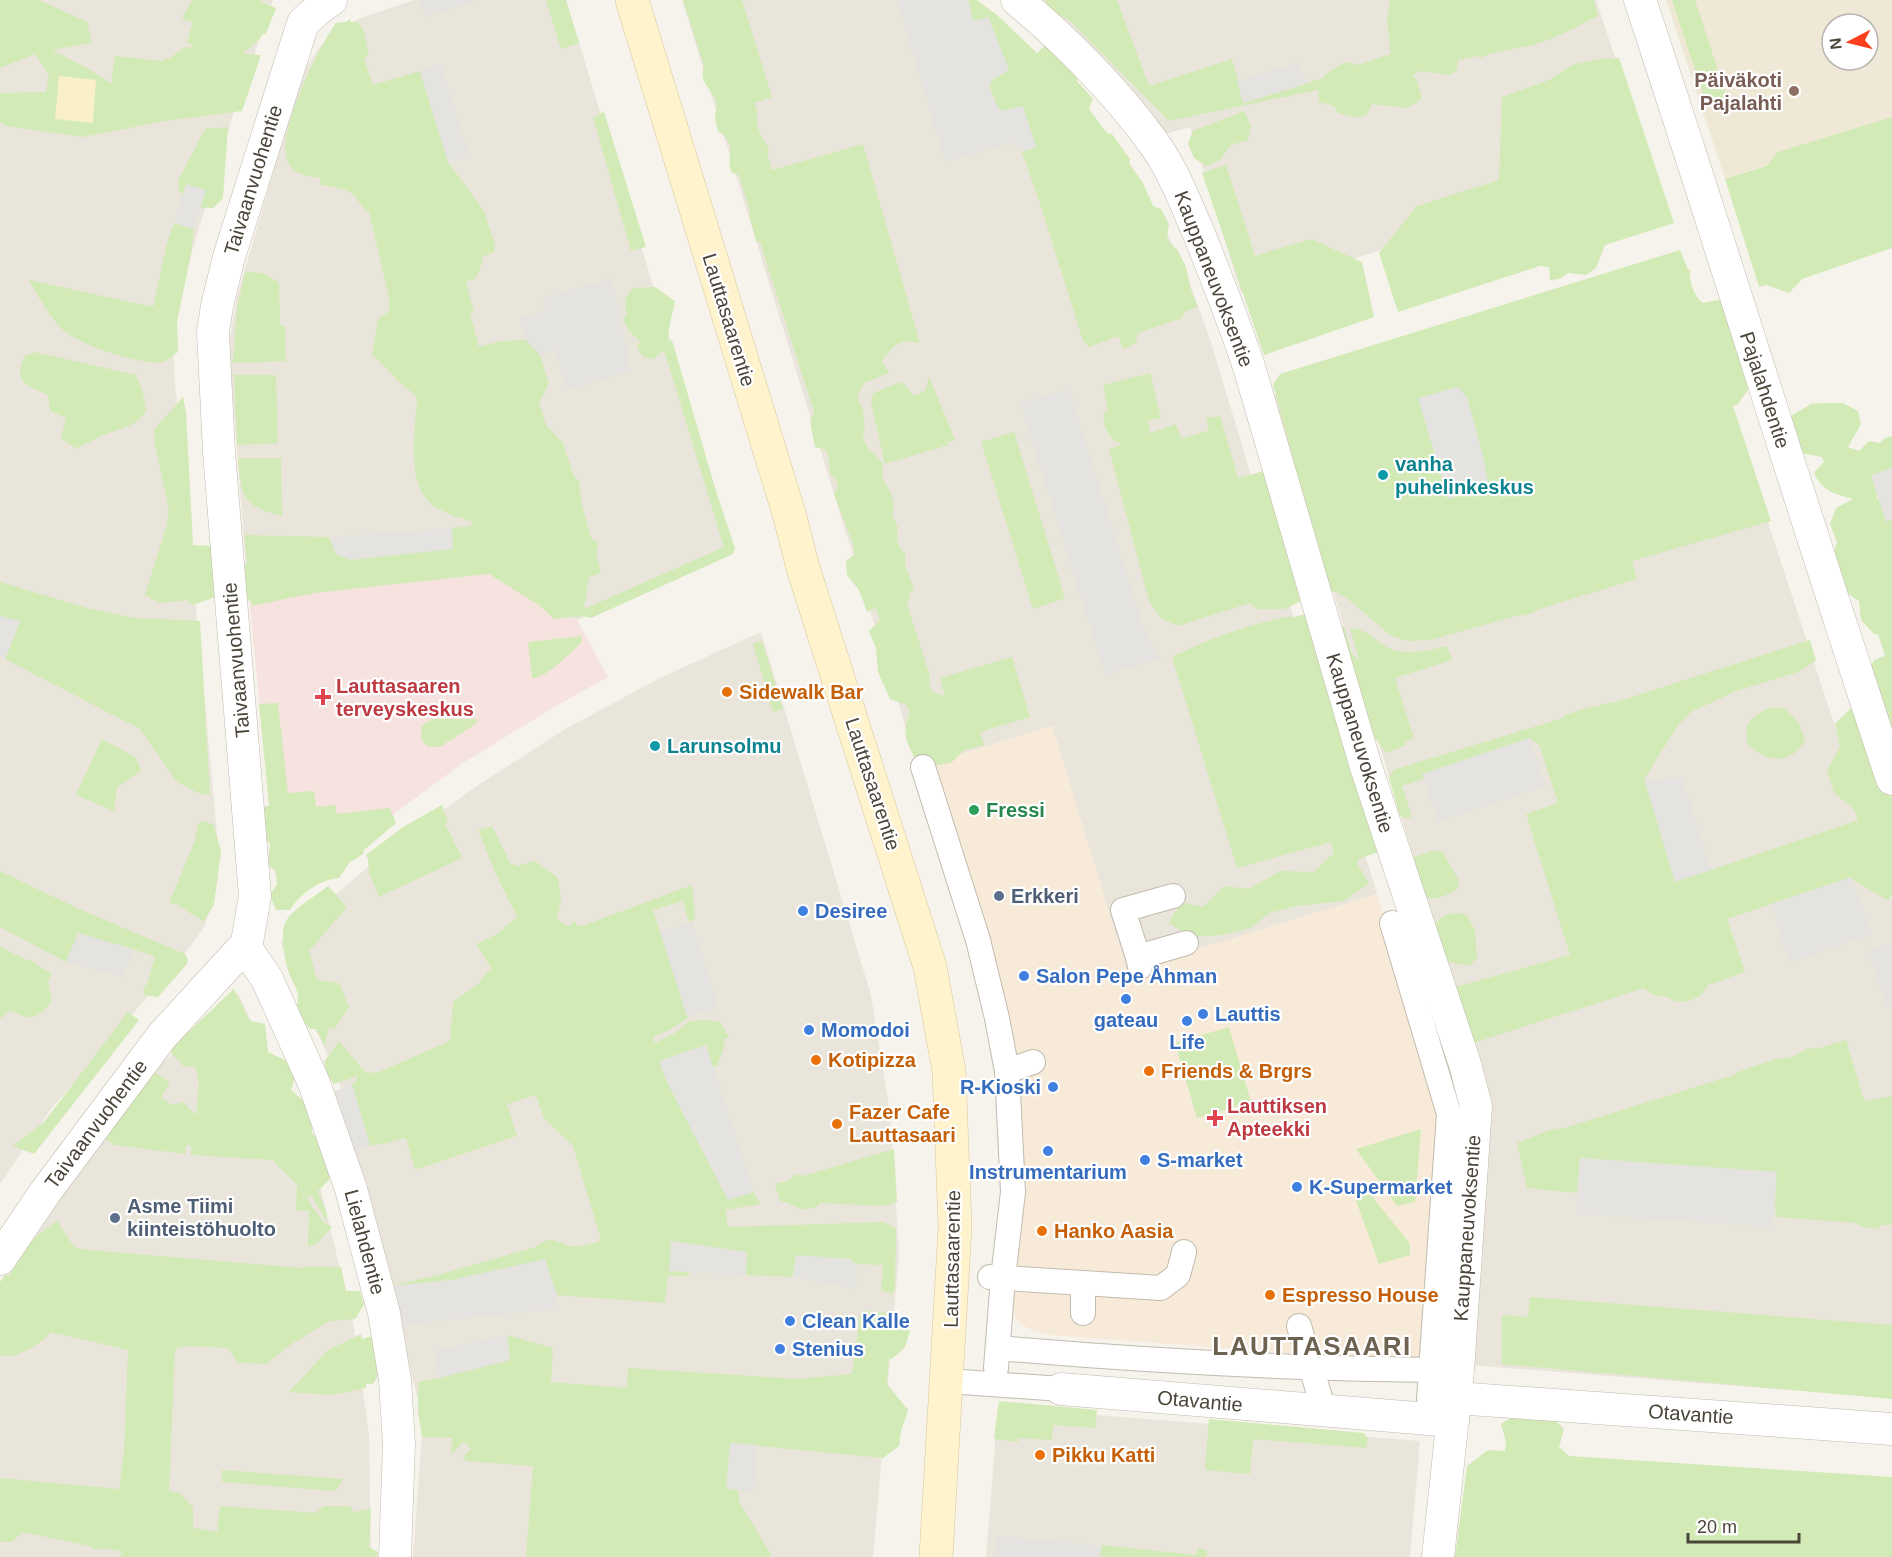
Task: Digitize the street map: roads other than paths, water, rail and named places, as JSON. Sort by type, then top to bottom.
[{"type":"main road","name":"Lauttasaarentie","points":[[632,0],[790,517],[803,568],[930,967],[949,1071],[955,1227],[948,1381],[939,1481],[936,1557]]},
{"type":"street","name":"Taivaanvuohentie","points":[[0,1259],[46,1191],[162,1036],[246,948],[255,896],[230,607],[213,332],[229,257],[303,23],[331,0]]},
{"type":"street","name":"Kauppaneuvoksentie","points":[[1017,0],[1056,34],[1111,93],[1152,141],[1180,189],[1229,306],[1250,370],[1363,759],[1465,1064],[1476,1106],[1445,1391],[1437,1557]]},
{"type":"street","name":"Pajalahdentie","points":[[1640,0],[1703,188],[1763,384],[1892,779]]},
{"type":"street","points":[[923,767],[978,940],[1007,1071],[1013,1192],[997,1277],[997,1358],[1082,1335],[1312,1367],[1445,1391],[1449,1114],[1392,923]]},
{"type":"street","points":[[1173,896],[1123,910],[1139,962],[1186,943]]},
{"type":"street","name":"Lielahdentie","points":[[246,948],[267,979],[314,1083],[351,1189],[384,1313],[395,1380],[399,1444],[395,1557]]},
{"type":"street","points":[[1007,1071],[1033,1062]]},
{"type":"street","points":[[997,1277],[1161,1288],[1178,1275],[1184,1252]]},
{"type":"street","points":[[1082,1335],[1083,1283]]},
{"type":"street","points":[[1299,1326],[1324,1411]]},
{"type":"street","name":"Otavantie","points":[[948,1381],[1324,1411],[1445,1391],[1892,1429]]},
{"type":"place","name":"Päiväkoti Pajalahti","points":[[1794,91]]},
{"type":"place","name":"vanha puhelinkeskus","points":[[1383,475]]},
{"type":"place","name":"Sidewalk Bar","points":[[727,692]]},
{"type":"place","name":"Lauttasaaren terveyskeskus","points":[[323,697]]},
{"type":"place","name":"Larunsolmu","points":[[655,746]]},
{"type":"place","name":"Fressi","points":[[974,810]]},
{"type":"place","name":"Erkkeri","points":[[999,896]]},
{"type":"place","name":"Desiree","points":[[803,911]]},
{"type":"place","name":"Salon Pepe Åhman","points":[[1024,976]]},
{"type":"place","name":"gateau","points":[[1126,999]]},
{"type":"place","name":"Lauttis","points":[[1203,1014]]},
{"type":"place","name":"Life","points":[[1187,1021]]},
{"type":"place","name":"Momodoi","points":[[809,1030]]},
{"type":"place","name":"Kotipizza","points":[[816,1060]]},
{"type":"place","name":"Friends & Brgrs","points":[[1149,1071]]},
{"type":"place","name":"R-Kioski","points":[[1053,1087]]},
{"type":"place","name":"Lauttiksen Apteekki","points":[[1215,1118]]},
{"type":"place","name":"Fazer Cafe Lauttasaari","points":[[837,1124]]},
{"type":"place","name":"Instrumentarium","points":[[1048,1151]]},
{"type":"place","name":"S-market","points":[[1145,1160]]},
{"type":"place","name":"K-Supermarket","points":[[1297,1187]]},
{"type":"place","name":"Asme Tiimi kiinteistöhuolto","points":[[115,1218]]},
{"type":"place","name":"Hanko Aasia","points":[[1042,1231]]},
{"type":"place","name":"Espresso House","points":[[1270,1295]]},
{"type":"place","name":"Clean Kalle","points":[[790,1321]]},
{"type":"place","name":"Stenius","points":[[780,1349]]},
{"type":"place","name":"Pikku Katti","points":[[1040,1455]]},
{"type":"district","name":"LAUTTASAARI","points":[[1312,1346]]}]
